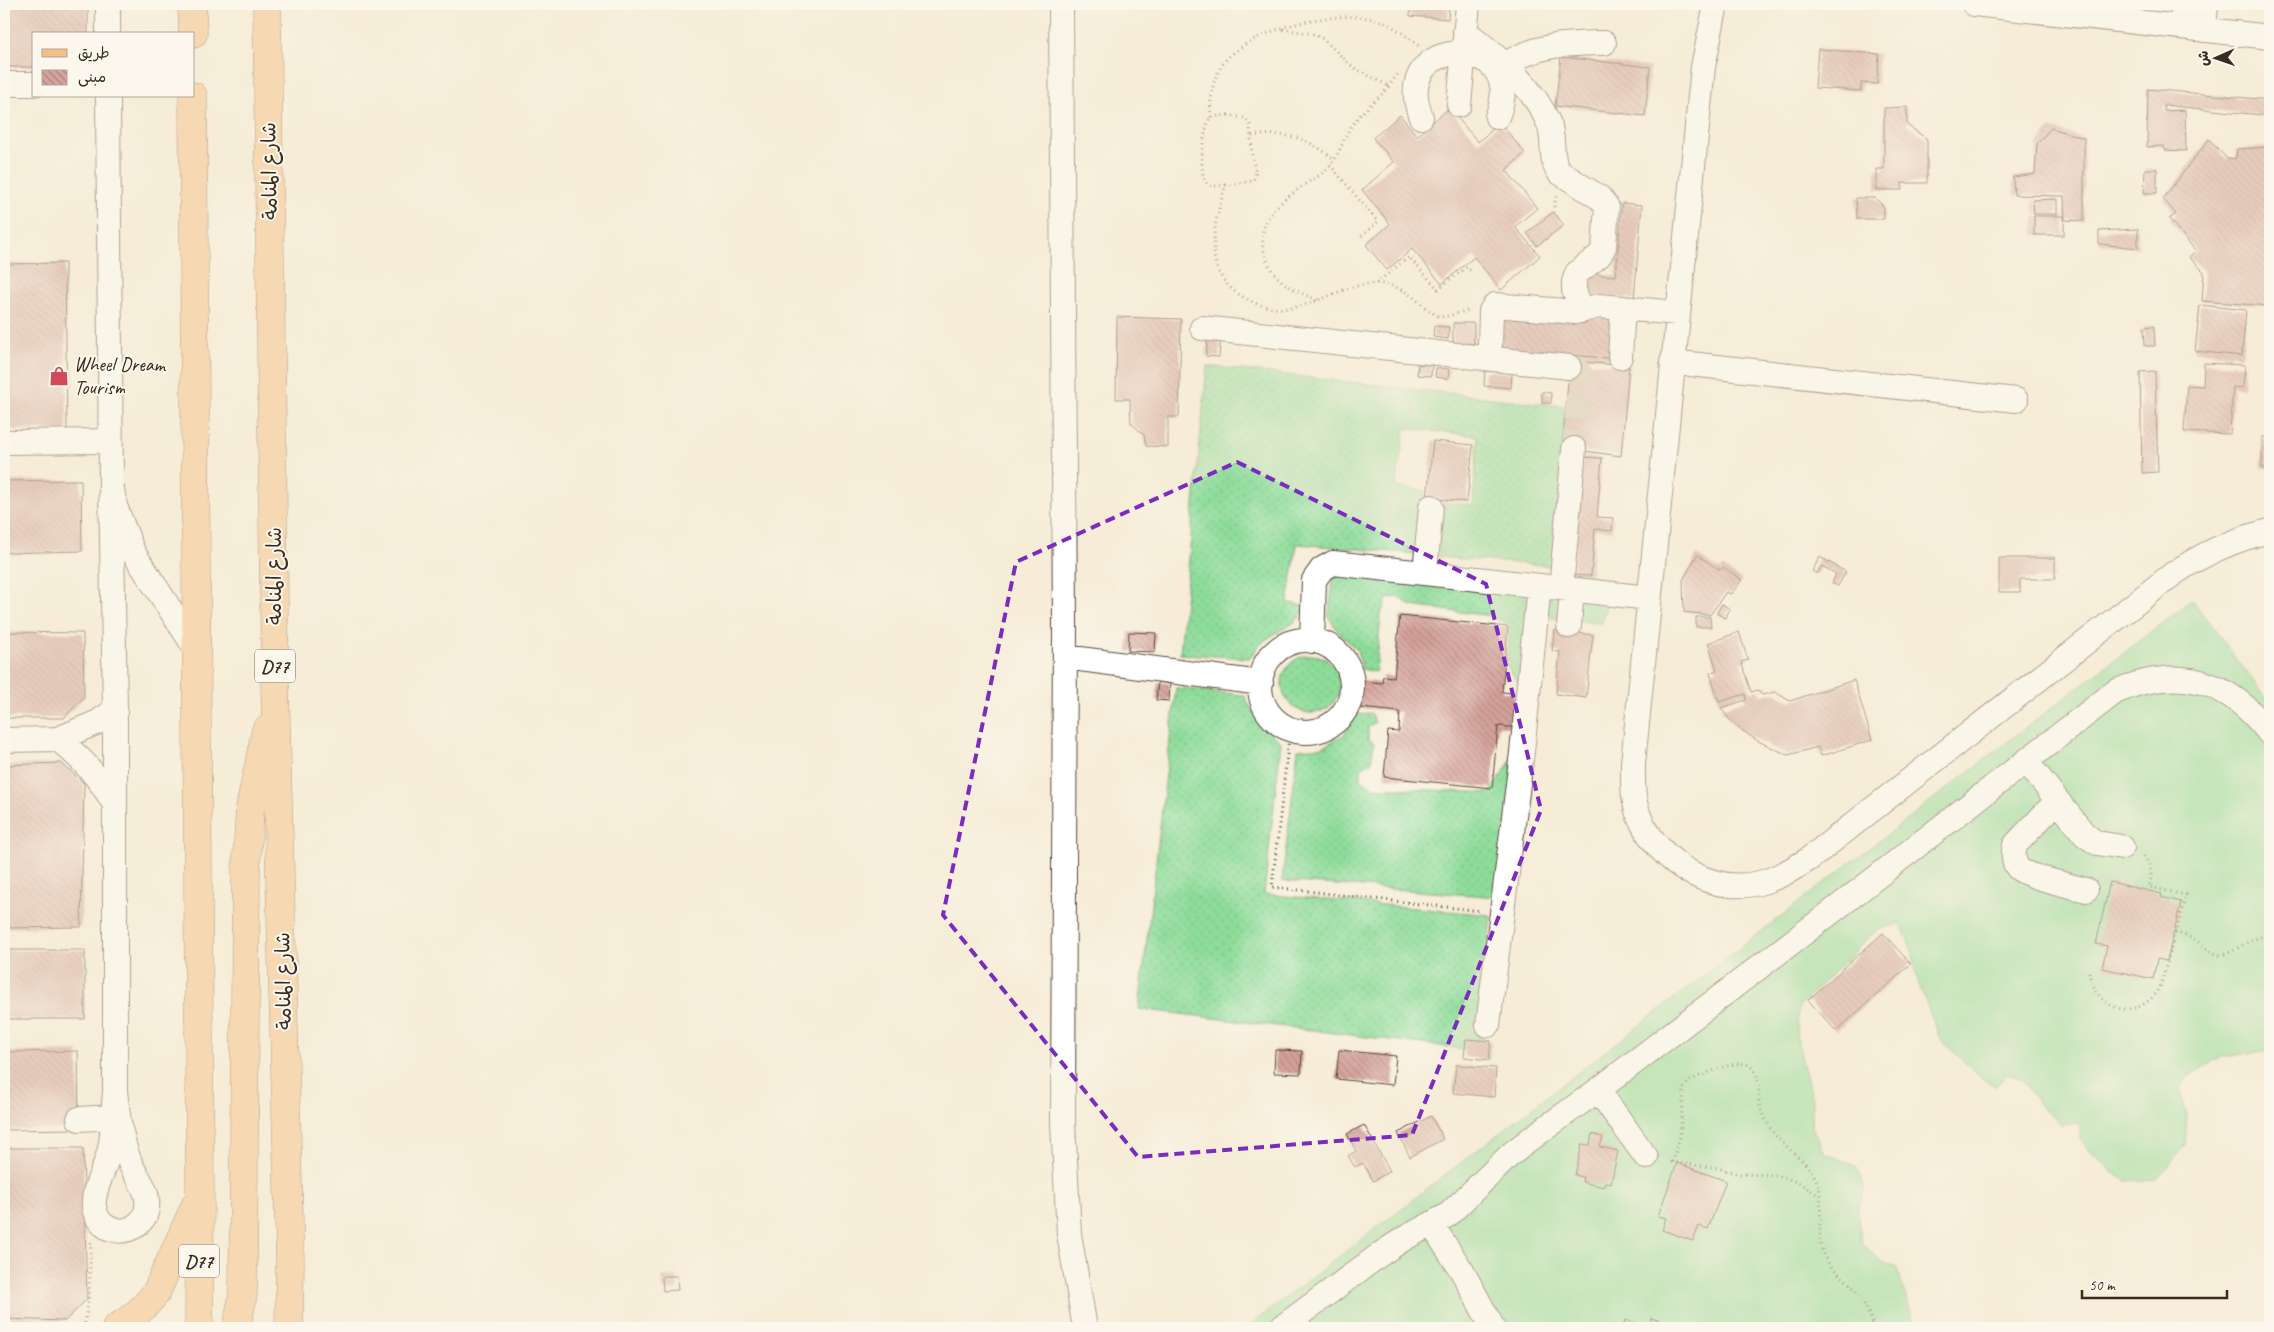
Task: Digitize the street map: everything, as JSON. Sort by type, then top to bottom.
[{"type":"main road","points":[[192,4],[193,32]]},
{"type":"main road","name":"شارع المنامة","points":[[267,4],[275,686],[290,1260],[289,1328]]},
{"type":"main road","name":"D77","points":[[193,98],[200,1193],[198,1328]]},
{"type":"main road","points":[[237,1328],[243,1294],[246,862],[250,808],[275,686]]},
{"type":"main road","points":[[116,1328],[133,1317],[156,1293],[200,1193]]},
{"type":"street","points":[[108,4],[108,32]]},
{"type":"street","points":[[1061,4],[1065,656],[1064,1142],[1069,1234],[1085,1328]]},
{"type":"street","points":[[1459,106],[1468,4]]},
{"type":"street","points":[[1702,4],[1700,31],[1703,67]]},
{"type":"street","points":[[1716,4],[1703,67],[1633,763],[1632,789],[1638,815],[1650,838],[1667,857],[1688,872],[1712,882],[1738,885],[1764,882],[1788,873],[1809,859],[2173,574],[2197,558],[2222,546],[2270,531]]},
{"type":"street","points":[[1974,4],[2270,37]]},
{"type":"street","points":[[2180,27],[2185,4]]},
{"type":"street","points":[[2204,30],[2206,4]]},
{"type":"street","points":[[1421,117],[1416,102],[1416,86],[1426,67],[1435,59],[1464,42]]},
{"type":"street","points":[[1464,42],[1504,65],[1526,86],[1544,112],[1550,127],[1556,168],[1600,198],[1607,208],[1604,246],[1600,255],[1576,273],[1574,290],[1582,311]]},
{"type":"street","points":[[1464,42],[1498,75],[1503,97],[1497,117]]},
{"type":"street","points":[[1504,65],[1527,53],[1550,46],[1604,43]]},
{"type":"street","points":[[4,84],[32,84]]},
{"type":"street","points":[[108,98],[110,441],[115,710],[115,1091],[110,1149],[94,1205],[101,1223],[117,1231],[126,1230],[141,1222],[148,1205],[147,1197],[127,1155],[120,1128],[115,1091]]},
{"type":"street","points":[[1490,344],[1492,307],[1495,305],[1570,312],[1599,306],[1677,313]]},
{"type":"street","points":[[1620,357],[1623,308]]},
{"type":"street","points":[[1202,328],[1569,367]]},
{"type":"street","points":[[1672,362],[2016,400]]},
{"type":"street","points":[[4,442],[110,441]]},
{"type":"street","points":[[1488,1025],[1522,752],[1557,588],[1574,449]]},
{"type":"street","points":[[111,484],[116,506],[133,552],[196,649]]},
{"type":"street","points":[[1425,572],[1430,507]]},
{"type":"street","points":[[1312,641],[1314,580],[1322,568],[1333,562],[1649,598]]},
{"type":"street","points":[[1557,588],[1569,626]]},
{"type":"street","points":[[1312,641],[1324,644],[1336,651],[1350,672],[1352,685],[1346,710],[1338,720],[1327,727],[1315,731],[1302,732],[1290,729],[1280,723],[1268,710],[1261,694],[1261,682],[1269,659],[1278,651],[1294,642],[1312,641]]},
{"type":"street","points":[[1065,656],[1261,682]]},
{"type":"street","points":[[1281,1328],[1382,1253],[1405,1238],[1440,1220],[1510,1155],[1842,904],[2115,692],[2136,683],[2158,678],[2181,678],[2204,682],[2225,691],[2244,704],[2270,734]]},
{"type":"street","points":[[4,740],[58,739],[98,722],[115,710]]},
{"type":"street","points":[[58,739],[82,759],[102,782],[115,806]]},
{"type":"street","points":[[2026,761],[2091,840],[2122,848]]},
{"type":"street","points":[[2057,801],[2016,845],[2013,852],[2013,860],[2022,872],[2086,890]]},
{"type":"street","points":[[1598,1090],[1646,1157]]},
{"type":"street","points":[[79,1119],[113,1117]]},
{"type":"street","points":[[1440,1220],[1461,1243],[1464,1261],[1462,1271],[1492,1328]]},
{"type":"path","points":[[1211,117],[1228,115],[1244,118],[1250,125],[1255,178],[1252,181],[1210,185],[1202,178],[1202,160],[1205,136],[1211,117],[1213,86],[1226,59],[1247,44],[1283,29],[1322,19],[1348,17],[1373,19],[1393,27],[1435,59]]},
{"type":"path","points":[[1283,29],[1314,34],[1332,46],[1354,68],[1390,86]]},
{"type":"path","points":[[1318,300],[1286,286],[1272,272],[1264,254],[1262,233],[1264,223],[1279,205],[1330,165],[1356,119],[1390,86],[1400,72]]},
{"type":"path","points":[[1252,136],[1277,134],[1302,139],[1325,151],[1334,160]]},
{"type":"path","points":[[1330,165],[1378,222],[1360,237]]},
{"type":"path","points":[[1226,184],[1215,222],[1213,244],[1217,267],[1230,288],[1250,301],[1271,308],[1294,308],[1346,288],[1376,284],[1404,290],[1438,316],[1495,305]]},
{"type":"path","points":[[1376,284],[1409,256],[1438,289],[1467,267],[1472,272]]},
{"type":"path","points":[[1290,729],[1272,886],[1501,913]]},
{"type":"path","points":[[2089,972],[2091,983],[2096,993],[2108,1004],[2124,1009],[2135,1008],[2154,998],[2160,988],[2186,895],[2150,887],[2152,876],[2150,865],[2144,856],[2133,850],[2122,848]]},
{"type":"path","points":[[2175,933],[2186,935],[2211,952],[2221,955],[2251,940],[2270,935]]},
{"type":"path","points":[[1672,1162],[1680,1137],[1684,1088],[1688,1082],[1735,1064],[1745,1064],[1753,1070],[1758,1078],[1759,1102],[1770,1129],[1816,1179],[1820,1197],[1820,1245],[1827,1260],[1851,1285],[1862,1301],[1874,1328]]},
{"type":"path","points":[[1646,1157],[1718,1168],[1739,1174],[1777,1175],[1799,1183],[1820,1197]]},
{"type":"path","points":[[84,1328],[89,1296],[89,1243],[101,1223]]},
{"type":"highlighted area","points":[[1237,462],[1486,584],[1541,810],[1412,1135],[1138,1157],[943,915],[1016,562]]},
{"type":"green space","points":[[1207,366],[1572,407],[1554,566],[1438,557],[1444,503],[1473,505],[1478,436],[1405,428],[1396,488],[1425,490],[1419,554],[1297,544],[1288,603],[1306,606],[1298,619],[1263,642],[1250,658],[1180,654]]},
{"type":"green space","points":[[1355,568],[1609,594],[1602,623],[1533,616],[1525,692],[1507,666],[1510,625],[1492,616],[1411,606],[1398,597],[1387,599],[1381,614],[1376,672],[1362,669],[1357,650],[1340,634],[1328,616],[1334,576]]},
{"type":"green space","points":[[2192,600],[2270,703],[2270,1050],[2222,1057],[2187,1077],[2180,1089],[2187,1116],[2185,1145],[2157,1179],[2127,1181],[2112,1172],[2080,1140],[2080,1123],[2061,1125],[2038,1104],[2023,1080],[2009,1073],[1996,1086],[1982,1079],[1940,1039],[1919,985],[1912,951],[1901,923],[1877,930],[1799,1006],[1796,1035],[1812,1100],[1811,1125],[1825,1153],[1856,1166],[1865,1190],[1857,1212],[1862,1243],[1882,1263],[1896,1266],[1913,1319],[1914,1328],[1246,1328]]},
{"type":"green space","points":[[1305,655],[1317,655],[1327,659],[1336,668],[1340,690],[1332,705],[1317,713],[1305,713],[1295,709],[1286,700],[1282,690],[1282,678],[1286,668],[1295,659]]},
{"type":"green space","points":[[1176,688],[1244,695],[1260,721],[1281,742],[1264,894],[1491,915],[1481,1051],[1139,1009]]},
{"type":"green space","points":[[1371,713],[1375,722],[1368,727],[1368,739],[1374,743],[1371,762],[1361,768],[1361,779],[1372,787],[1490,793],[1515,754],[1499,897],[1282,881],[1298,749],[1322,747],[1344,735],[1356,714]]},
{"type":"building","points":[[4,4],[88,4],[88,32],[32,32],[32,67],[4,67]]},
{"type":"building","points":[[1411,4],[1449,7],[1448,19],[1410,16]]},
{"type":"building","points":[[1818,49],[1879,54],[1877,84],[1861,83],[1861,91],[1815,88]]},
{"type":"building","points":[[1561,57],[1650,67],[1645,116],[1555,106]]},
{"type":"building","points":[[2148,89],[2270,100],[2270,116],[2164,105],[2164,111],[2185,110],[2186,151],[2165,150],[2164,146],[2147,147]]},
{"type":"building","points":[[1907,107],[1907,125],[1927,139],[1927,183],[1902,183],[1902,190],[1876,190],[1876,169],[1884,169],[1884,108]]},
{"type":"building","points":[[1449,108],[1478,142],[1500,123],[1525,153],[1506,170],[1537,208],[1515,227],[1540,256],[1501,290],[1474,257],[1442,284],[1412,249],[1387,270],[1366,245],[1390,224],[1362,190],[1394,162],[1373,138],[1400,115],[1417,136]]},
{"type":"building","points":[[2051,128],[2084,138],[2084,221],[2065,220],[2064,196],[2014,195],[2013,177],[2035,174],[2037,144]]},
{"type":"building","points":[[2209,139],[2227,159],[2236,158],[2237,149],[2270,147],[2270,204],[2264,209],[2270,215],[2270,306],[2202,301],[2204,272],[2189,257],[2196,251],[2169,219],[2176,214],[2163,199]]},
{"type":"building","points":[[2145,169],[2157,169],[2157,193],[2144,193]]},
{"type":"building","points":[[1856,198],[1875,198],[1884,207],[1884,219],[1857,219]]},
{"type":"building","points":[[2057,199],[2057,214],[2034,214],[2033,200]]},
{"type":"building","points":[[1622,203],[1642,205],[1634,299],[1577,294],[1578,273],[1616,276]]},
{"type":"building","points":[[1553,212],[1564,225],[1537,246],[1527,233]]},
{"type":"building","points":[[2034,216],[2064,216],[2064,235],[2034,235]]},
{"type":"building","points":[[2138,229],[2138,248],[2099,244],[2099,231]]},
{"type":"building","points":[[65,263],[67,430],[4,430],[4,264]]},
{"type":"building","points":[[2200,305],[2246,310],[2242,356],[2195,351]]},
{"type":"building","points":[[1502,310],[1602,318],[1602,314],[1620,315],[1617,359],[1499,349]]},
{"type":"building","points":[[1117,317],[1181,319],[1179,417],[1168,417],[1168,447],[1146,446],[1144,435],[1131,423],[1130,399],[1116,399]]},
{"type":"building","points":[[1453,323],[1474,323],[1474,344],[1453,344]]},
{"type":"building","points":[[1434,326],[1449,327],[1448,339],[1433,337]]},
{"type":"building","points":[[2154,326],[2155,346],[2145,346],[2144,327]]},
{"type":"building","points":[[1208,333],[1221,334],[1219,357],[1206,356]]},
{"type":"building","points":[[1570,361],[1629,366],[1621,456],[1562,448]]},
{"type":"building","points":[[2204,363],[2245,365],[2243,388],[2233,387],[2230,434],[2184,432],[2187,385],[2203,386]]},
{"type":"building","points":[[1418,364],[1432,365],[1431,376],[1417,375]]},
{"type":"building","points":[[1436,368],[1449,369],[1448,379],[1435,377]]},
{"type":"building","points":[[1485,371],[1512,373],[1511,388],[1484,386]]},
{"type":"building","points":[[2155,371],[2158,472],[2142,473],[2140,372]]},
{"type":"building","points":[[1542,392],[1551,393],[1551,403],[1542,403]]},
{"type":"building","points":[[2262,437],[2270,437],[2270,468],[2262,468]]},
{"type":"building","points":[[1433,441],[1473,445],[1467,502],[1427,498]]},
{"type":"building","points":[[1583,457],[1602,458],[1597,517],[1613,518],[1612,531],[1595,529],[1591,576],[1573,575]]},
{"type":"building","points":[[81,480],[82,551],[4,553],[4,481]]},
{"type":"building","points":[[1697,555],[1720,570],[1723,567],[1742,580],[1731,594],[1726,592],[1710,615],[1684,612],[1683,580]]},
{"type":"building","points":[[1820,557],[1846,572],[1838,586],[1832,583],[1836,574],[1822,566],[1817,574],[1812,571]]},
{"type":"building","points":[[1999,558],[2055,558],[2055,579],[2020,579],[2020,592],[1999,592]]},
{"type":"building","points":[[1722,604],[1730,609],[1725,618],[1717,613]]},
{"type":"building","points":[[1400,616],[1508,627],[1502,692],[1526,694],[1522,728],[1498,726],[1492,788],[1384,777],[1388,731],[1399,732],[1400,712],[1351,707],[1354,680],[1382,683],[1383,676],[1394,677]]},
{"type":"building","points":[[1696,617],[1710,617],[1711,627],[1696,627]]},
{"type":"building","points":[[1555,630],[1593,635],[1586,698],[1556,694],[1560,652],[1552,651]]},
{"type":"building","points":[[4,632],[83,633],[84,697],[64,718],[4,718]]},
{"type":"building","points":[[1129,632],[1156,633],[1155,652],[1128,651]]},
{"type":"building","points":[[1739,632],[1748,660],[1741,662],[1751,692],[1758,690],[1762,695],[1775,692],[1790,701],[1854,680],[1872,740],[1821,756],[1818,747],[1788,755],[1758,741],[1734,725],[1721,708],[1746,700],[1745,694],[1719,702],[1710,673],[1717,670],[1708,643]]},
{"type":"building","points":[[1158,682],[1170,684],[1169,701],[1156,700]]},
{"type":"building","points":[[61,763],[84,783],[81,927],[4,928],[4,765]]},
{"type":"building","points":[[2110,882],[2162,894],[2161,897],[2181,902],[2167,961],[2157,959],[2153,979],[2102,968],[2107,946],[2096,944]]},
{"type":"building","points":[[1883,933],[1911,964],[1836,1031],[1808,1000]]},
{"type":"building","points":[[4,950],[85,950],[85,1019],[4,1019]]},
{"type":"building","points":[[1466,1039],[1491,1041],[1489,1060],[1464,1057]]},
{"type":"building","points":[[1275,1050],[1302,1051],[1301,1074],[1274,1073]]},
{"type":"building","points":[[1339,1050],[1396,1056],[1393,1085],[1336,1079]]},
{"type":"building","points":[[78,1051],[79,1129],[4,1130],[4,1052]]},
{"type":"building","points":[[1456,1065],[1496,1068],[1494,1097],[1453,1093]]},
{"type":"building","points":[[1431,1116],[1443,1139],[1410,1157],[1398,1133]]},
{"type":"building","points":[[1364,1125],[1390,1171],[1373,1181],[1363,1163],[1355,1167],[1348,1156],[1356,1151],[1347,1134]]},
{"type":"building","points":[[1592,1134],[1603,1137],[1600,1147],[1618,1151],[1611,1183],[1605,1182],[1604,1187],[1582,1182],[1583,1177],[1575,1175],[1582,1144],[1590,1145]]},
{"type":"building","points":[[4,1148],[83,1148],[87,1299],[65,1321],[4,1319]]},
{"type":"building","points":[[1677,1163],[1726,1181],[1708,1229],[1699,1226],[1693,1241],[1662,1230],[1666,1218],[1658,1216]]},
{"type":"building","points":[[662,1276],[677,1276],[678,1290],[663,1291]]},
{"type":"building","points":[[1651,1318],[1678,1326],[1678,1328],[1623,1328],[1625,1320],[1650,1327]]},
{"type":"tunnel","points":[[1569,367],[1576,368],[1580,373],[1574,449]]},
{"type":"place","name":"Wheel Dream Tourism","points":[[59,376]]}]
